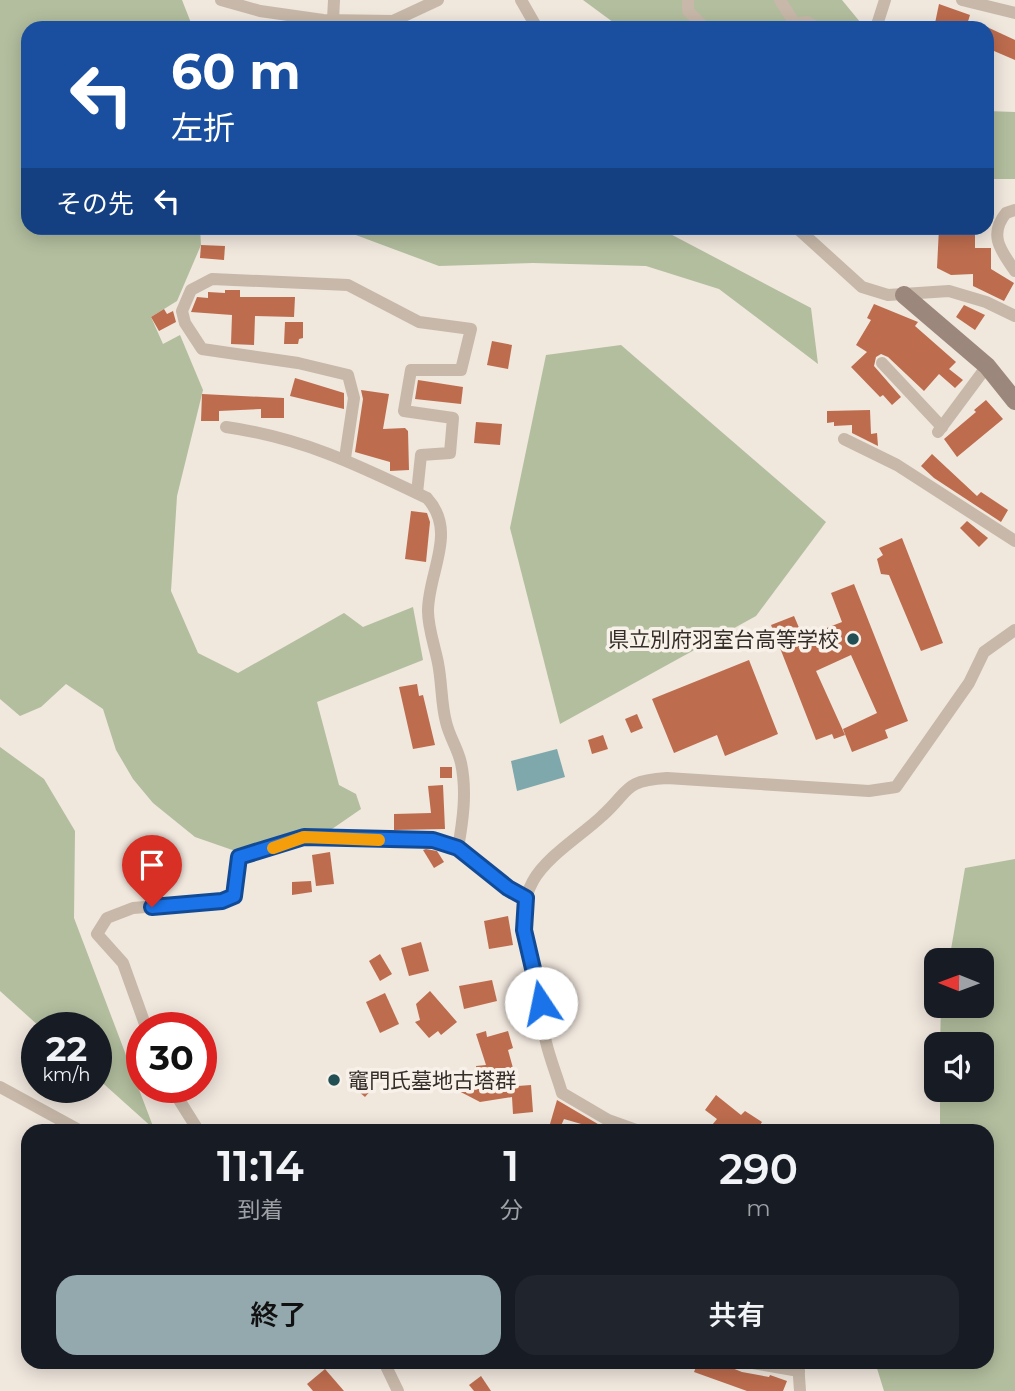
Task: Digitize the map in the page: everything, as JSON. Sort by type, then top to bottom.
[{"type":"street","points":[[221,0],[260,11],[333,20],[393,21],[438,0]]},
{"type":"street","points":[[333,20],[334,0]]},
{"type":"street","points":[[521,0],[533,21]]},
{"type":"street","points":[[688,0],[688,12],[698,21]]},
{"type":"street","points":[[780,0],[792,21]]},
{"type":"street","points":[[878,21],[886,0]]},
{"type":"street","points":[[962,0],[1015,13]]},
{"type":"street","points":[[1015,210],[1006,213],[996,229],[996,242],[1015,271]]},
{"type":"street","points":[[805,235],[862,286],[887,295],[949,290],[986,302],[1015,316]]},
{"type":"street","points":[[345,458],[354,398],[348,375],[298,363],[202,349],[185,323],[182,311],[195,286],[212,279],[348,285],[419,322],[471,329],[461,370],[411,370],[404,411],[453,418],[450,453],[421,455],[417,493]]},
{"type":"street","points":[[904,295],[987,366],[1015,401]]},
{"type":"street","points":[[882,363],[940,430],[987,366]]},
{"type":"street","points":[[226,427],[256,431],[345,458],[417,493],[435,507],[442,536],[441,549],[430,584],[428,613],[442,681],[446,722],[461,762],[465,811],[458,848]]},
{"type":"street","points":[[844,439],[897,465],[1015,541]]},
{"type":"street","points":[[619,1124],[562,1093],[546,1042],[538,984],[524,930],[526,898],[533,880],[548,862],[602,816],[625,788],[644,779],[667,778],[869,791],[896,787],[969,683],[984,652],[1015,630]]},
{"type":"street","points":[[141,1012],[123,963],[97,934],[107,918],[133,908],[222,901],[234,896],[239,857],[304,837],[433,840],[458,848],[508,888],[526,898]]},
{"type":"street","points":[[0,1087],[68,1124]]},
{"type":"street","points":[[181,1103],[194,1124]]},
{"type":"street","points":[[387,1369],[398,1391]]},
{"type":"street","points":[[798,1369],[800,1391]]},
{"type":"green space","points":[[0,0],[182,0],[190,21],[21,21],[21,235],[200,235],[201,245],[177,301],[151,317],[163,344],[180,335],[203,390],[177,496],[171,591],[198,653],[238,673],[344,613],[363,627],[413,607],[423,660],[317,702],[339,785],[356,794],[361,809],[332,829],[288,836],[241,853],[195,837],[153,803],[133,779],[116,750],[103,709],[66,684],[41,707],[20,716],[0,699]]},
{"type":"green space","points":[[583,0],[842,0],[859,21],[612,21]]},
{"type":"green space","points":[[994,111],[1015,112],[1015,179],[994,179]]},
{"type":"green space","points":[[356,235],[672,235],[811,308],[818,364],[719,289],[646,266],[533,263],[439,266]]},
{"type":"green space","points":[[621,345],[826,522],[756,616],[560,724],[510,528],[546,355]]},
{"type":"green space","points":[[0,747],[44,779],[75,831],[74,918],[110,1012],[23,1012],[0,991]]},
{"type":"green space","points":[[1015,859],[1015,1391],[884,1391],[877,1369],[994,1369],[994,1124],[940,1124],[940,1102],[994,1102],[994,1032],[940,1032],[941,1018],[994,1018],[994,948],[951,948],[965,868]]},
{"type":"green space","points":[[112,1018],[126,1055],[126,1103],[144,1103],[152,1124],[148,1124],[112,1091]]},
{"type":"water","points":[[557,749],[565,777],[517,791],[511,761]]},
{"type":"building","points":[[939,4],[970,15],[968,21],[935,21]]},
{"type":"building","points":[[994,30],[1015,40],[1015,60],[994,51]]},
{"type":"building","points":[[939,235],[975,235],[975,248],[991,248],[991,269],[1014,283],[1004,301],[973,286],[973,274],[951,275],[937,268]]},
{"type":"building","points":[[201,245],[225,246],[224,260],[200,258]]},
{"type":"building","points":[[225,290],[240,290],[240,297],[295,297],[294,317],[255,316],[254,345],[231,344],[232,315],[191,312],[197,297],[208,298],[208,292],[225,293]]},
{"type":"building","points":[[874,304],[918,322],[915,326],[956,362],[949,369],[963,380],[955,388],[939,374],[924,391],[888,357],[881,354],[876,357],[874,366],[901,397],[892,405],[883,395],[880,397],[851,367],[867,352],[856,345],[871,320],[867,318]]},
{"type":"building","points":[[964,305],[985,315],[975,330],[956,317]]},
{"type":"building","points":[[164,309],[167,314],[173,311],[176,322],[159,331],[151,317]]},
{"type":"building","points":[[285,322],[303,322],[303,338],[299,339],[298,344],[284,344]]},
{"type":"building","points":[[492,341],[512,345],[508,369],[487,365]]},
{"type":"building","points":[[295,378],[344,393],[344,409],[290,396]]},
{"type":"building","points":[[418,380],[463,387],[461,404],[415,399]]},
{"type":"building","points":[[361,390],[389,394],[383,429],[405,428],[408,431],[409,470],[390,471],[390,462],[355,452],[363,399]]},
{"type":"building","points":[[202,394],[284,398],[284,418],[261,418],[261,409],[219,411],[219,421],[201,421]]},
{"type":"building","points":[[986,400],[1003,419],[957,457],[944,439]]},
{"type":"building","points":[[870,410],[871,434],[877,433],[878,446],[852,433],[852,425],[834,426],[834,422],[827,423],[827,411]]},
{"type":"building","points":[[476,422],[502,424],[500,445],[474,443]]},
{"type":"building","points":[[932,454],[977,496],[981,492],[1008,510],[1001,522],[934,478],[921,466]]},
{"type":"building","points":[[411,511],[427,513],[430,522],[426,562],[405,559]]},
{"type":"building","points":[[967,521],[988,538],[979,547],[960,528]]},
{"type":"building","points":[[902,538],[943,643],[921,651],[889,575],[881,574],[877,559],[883,555],[879,548]]},
{"type":"building","points":[[854,584],[908,721],[885,730],[888,738],[852,752],[843,729],[877,713],[851,655],[816,671],[845,735],[834,739],[832,734],[816,740],[771,625],[794,616],[803,637],[842,622],[831,593]]},
{"type":"building","points":[[749,660],[778,734],[725,756],[717,735],[674,753],[652,699]]},
{"type":"building","points":[[417,684],[419,696],[423,695],[435,745],[413,749],[399,687]]},
{"type":"building","points":[[637,714],[643,728],[631,733],[625,719]]},
{"type":"building","points":[[603,735],[608,749],[592,754],[588,740]]},
{"type":"building","points":[[440,767],[452,767],[452,778],[440,778]]},
{"type":"building","points":[[443,785],[445,829],[394,830],[394,814],[431,813],[428,786]]},
{"type":"building","points":[[423,850],[437,851],[444,862],[434,868]]},
{"type":"building","points":[[330,852],[334,884],[316,886],[312,855]]},
{"type":"building","points":[[311,881],[312,892],[292,895],[292,882]]},
{"type":"building","points":[[508,916],[513,945],[489,949],[484,921]]},
{"type":"building","points":[[421,942],[429,971],[409,976],[401,948]]},
{"type":"building","points":[[380,954],[392,974],[380,981],[369,961]]},
{"type":"building","points":[[492,980],[497,1001],[464,1009],[459,986]]},
{"type":"building","points":[[430,991],[457,1022],[441,1035],[438,1031],[429,1038],[415,1022],[420,1020],[416,1004]]},
{"type":"building","points":[[385,993],[399,1024],[380,1033],[366,1002]]},
{"type":"building","points":[[486,1031],[487,1037],[508,1031],[513,1048],[508,1050],[518,1086],[531,1085],[533,1112],[513,1114],[512,1097],[480,1102],[455,1089],[460,1079],[478,1088],[476,1066],[486,1065],[476,1034]]},
{"type":"building","points":[[360,1076],[372,1089],[365,1097],[351,1085]]},
{"type":"building","points":[[716,1095],[741,1115],[745,1111],[762,1122],[713,1124],[717,1119],[705,1110]]},
{"type":"building","points":[[557,1100],[598,1124],[581,1124],[564,1119],[562,1124],[550,1124]]},
{"type":"building","points":[[325,1369],[344,1391],[313,1391],[307,1384]]},
{"type":"building","points":[[695,1369],[734,1369],[787,1381],[783,1391],[747,1391],[694,1372]]},
{"type":"building","points":[[481,1376],[491,1391],[474,1391],[469,1385]]},
{"type":"slow traffic","points":[[273,848],[304,837],[379,840]]},
{"type":"place","name":"県立別府羽室台高等学校","points":[[853,639]]},
{"type":"place","name":"竈門氏墓地古塔群","points":[[334,1080]]},
{"type":"route","points":[[152,907],[222,901],[234,896],[239,857],[304,837],[433,840],[458,848],[487,873],[526,898],[524,930],[541,1003]]}]
